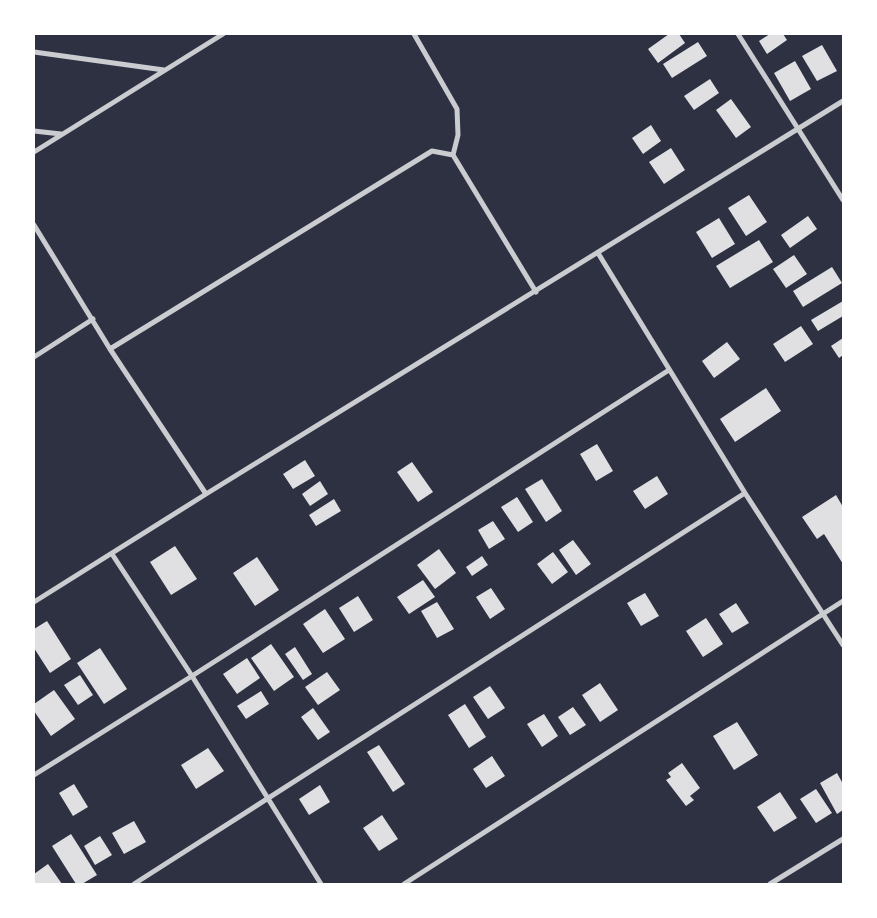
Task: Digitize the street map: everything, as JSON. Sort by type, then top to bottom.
[{"type":"street","points":[[34,152],[223,34]]},
{"type":"street","points":[[414,34],[457,109],[458,135],[453,155],[536,292]]},
{"type":"street","points":[[738,34],[843,200]]},
{"type":"street","points":[[34,52],[164,70]]},
{"type":"street","points":[[34,602],[843,101]]},
{"type":"street","points":[[34,131],[62,134]]},
{"type":"street","points":[[110,349],[432,151],[453,155]]},
{"type":"street","points":[[34,225],[110,349],[206,494]]},
{"type":"street","points":[[598,253],[668,370],[843,645]]},
{"type":"street","points":[[34,357],[93,319]]},
{"type":"street","points":[[34,775],[192,676],[668,370]]},
{"type":"street","points":[[134,884],[745,493]]},
{"type":"street","points":[[112,554],[192,676],[321,884]]},
{"type":"street","points":[[404,884],[843,601]]},
{"type":"street","points":[[770,884],[843,839]]},
{"type":"building","points":[[669,34],[679,34],[685,43],[658,63],[648,49]]},
{"type":"building","points":[[770,34],[783,34],[787,40],[767,54],[759,41]]},
{"type":"building","points":[[698,42],[707,56],[672,78],[663,64]]},
{"type":"building","points":[[822,45],[837,71],[817,81],[802,56]]},
{"type":"building","points":[[795,61],[811,89],[790,101],[774,73]]},
{"type":"building","points":[[710,79],[719,93],[694,110],[684,96]]},
{"type":"building","points":[[731,99],[751,127],[736,138],[716,110]]},
{"type":"building","points":[[651,125],[661,141],[643,154],[632,138]]},
{"type":"building","points":[[671,148],[685,170],[664,184],[649,162]]},
{"type":"building","points":[[749,195],[767,222],[746,236],[728,208]]},
{"type":"building","points":[[808,216],[817,229],[790,248],[781,235]]},
{"type":"building","points":[[719,218],[735,244],[712,258],[696,232]]},
{"type":"building","points":[[759,240],[773,262],[730,288],[716,266]]},
{"type":"building","points":[[794,255],[807,274],[786,288],[773,269]]},
{"type":"building","points":[[832,267],[842,283],[803,307],[793,291]]},
{"type":"building","points":[[843,301],[843,316],[818,331],[811,320]]},
{"type":"building","points":[[801,326],[813,344],[785,362],[773,344]]},
{"type":"building","points":[[843,338],[843,355],[839,358],[831,346]]},
{"type":"building","points":[[727,342],[740,359],[714,378],[702,361]]},
{"type":"building","points":[[766,388],[781,411],[735,442],[720,419]]},
{"type":"building","points":[[597,444],[613,471],[596,481],[580,454]]},
{"type":"building","points":[[305,460],[315,476],[293,489],[283,474]]},
{"type":"building","points":[[412,462],[433,492],[418,502],[397,472]]},
{"type":"building","points":[[657,476],[668,494],[645,509],[633,491]]},
{"type":"building","points":[[542,479],[562,511],[546,522],[525,489]]},
{"type":"building","points":[[320,481],[328,494],[310,506],[302,494]]},
{"type":"building","points":[[836,495],[843,507],[843,564],[824,534],[817,539],[802,517]]},
{"type":"building","points":[[517,497],[533,522],[518,532],[501,507]]},
{"type":"building","points":[[334,499],[341,511],[316,526],[309,515]]},
{"type":"building","points":[[493,521],[505,539],[489,549],[478,530]]},
{"type":"building","points":[[573,540],[591,564],[576,575],[559,550]]},
{"type":"building","points":[[175,546],[197,579],[171,595],[150,562]]},
{"type":"building","points":[[439,549],[456,573],[435,589],[417,565]]},
{"type":"building","points":[[553,552],[568,572],[552,584],[537,564]]},
{"type":"building","points":[[482,556],[488,565],[472,576],[466,567]]},
{"type":"building","points":[[257,557],[279,590],[255,606],[233,573]]},
{"type":"building","points":[[423,580],[435,597],[409,614],[397,597]]},
{"type":"building","points":[[491,588],[505,609],[490,619],[476,597]]},
{"type":"building","points":[[645,593],[659,616],[641,626],[627,603]]},
{"type":"building","points":[[358,596],[373,620],[354,632],[339,608]]},
{"type":"building","points":[[437,602],[454,629],[437,638],[421,611]]},
{"type":"building","points":[[736,603],[749,623],[732,633],[719,614]]},
{"type":"building","points":[[325,609],[345,639],[323,653],[303,624]]},
{"type":"building","points":[[706,618],[723,644],[703,657],[686,631]]},
{"type":"building","points":[[47,621],[71,659],[50,673],[34,648],[34,629]]},
{"type":"building","points":[[271,644],[294,677],[274,691],[251,658]]},
{"type":"building","points":[[295,647],[312,674],[303,680],[285,654]]},
{"type":"building","points":[[100,648],[127,689],[104,704],[77,663]]},
{"type":"building","points":[[247,658],[260,678],[237,694],[223,674]]},
{"type":"building","points":[[327,672],[340,690],[318,705],[305,687]]},
{"type":"building","points":[[80,675],[93,695],[78,705],[64,685]]},
{"type":"building","points":[[600,683],[618,710],[600,722],[582,695]]},
{"type":"building","points":[[490,686],[505,708],[488,719],[473,697]]},
{"type":"building","points":[[54,690],[75,719],[51,736],[34,711],[34,704]]},
{"type":"building","points":[[261,691],[269,704],[246,719],[237,706]]},
{"type":"building","points":[[465,704],[486,737],[469,748],[448,715]]},
{"type":"building","points":[[573,707],[586,725],[570,735],[558,717]]},
{"type":"building","points":[[313,708],[330,732],[318,740],[301,717]]},
{"type":"building","points":[[544,714],[558,736],[542,747],[527,724]]},
{"type":"building","points":[[737,722],[758,755],[734,770],[713,736]]},
{"type":"building","points":[[379,745],[405,784],[393,792],[367,752]]},
{"type":"building","points":[[208,748],[224,771],[196,789],[181,765]]},
{"type":"building","points":[[492,756],[505,776],[486,788],[473,769]]},
{"type":"building","points":[[682,763],[700,788],[690,796],[694,800],[686,806],[666,780],[671,777],[668,773]]},
{"type":"building","points":[[837,773],[843,784],[843,810],[837,814],[820,783]]},
{"type":"building","points":[[74,784],[88,807],[73,816],[59,793]]},
{"type":"building","points":[[320,785],[330,802],[309,815],[299,799]]},
{"type":"building","points":[[816,789],[832,813],[816,823],[800,799]]},
{"type":"building","points":[[780,792],[797,818],[774,832],[757,807]]},
{"type":"building","points":[[382,815],[398,839],[379,851],[363,828]]},
{"type":"building","points":[[134,821],[146,842],[124,854],[112,833]]},
{"type":"building","points":[[71,834],[97,875],[82,884],[76,884],[52,846]]},
{"type":"building","points":[[100,836],[112,855],[95,865],[84,846]]},
{"type":"building","points":[[48,864],[62,884],[34,884],[34,874]]}]
